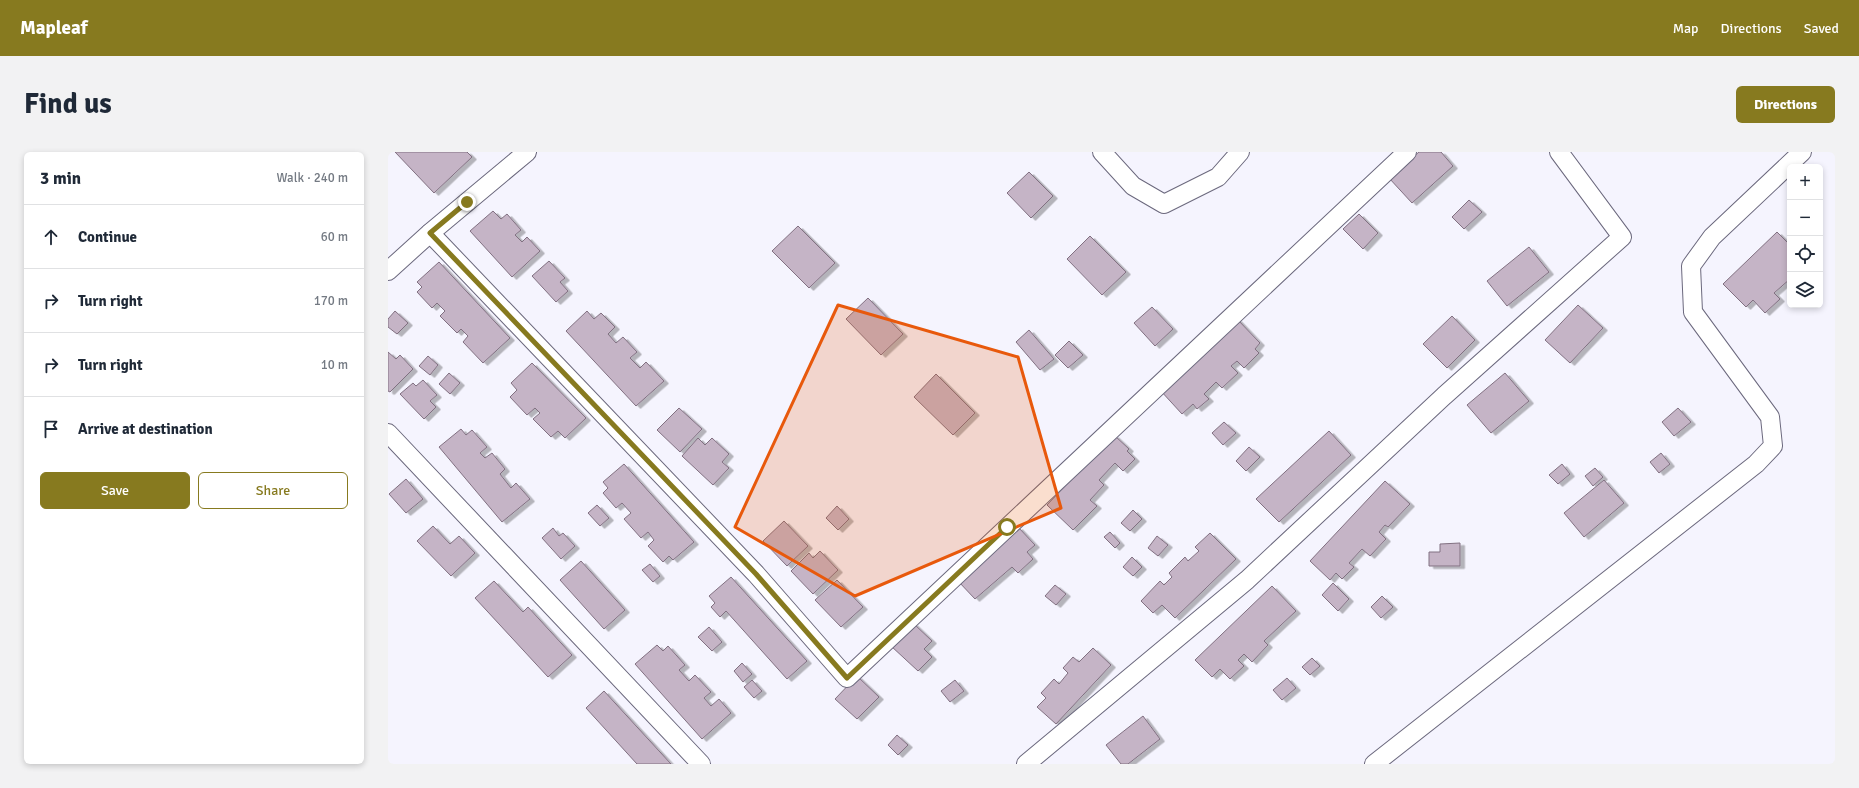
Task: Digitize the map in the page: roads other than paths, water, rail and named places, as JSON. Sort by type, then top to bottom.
[{"type":"street","points":[[388,271],[430,233],[527,152]]},
{"type":"street","points":[[1102,152],[1133,186],[1164,204],[1218,177],[1240,152]]},
{"type":"street","points":[[430,233],[756,574],[847,678],[1407,152]]},
{"type":"street","points":[[1026,764],[1247,580],[1444,396],[1622,237],[1558,152]]},
{"type":"street","points":[[1374,764],[1756,464],[1772,446],[1770,417],[1693,312],[1691,266],[1712,237],[1802,152]]},
{"type":"street","points":[[388,433],[701,764]]}]
